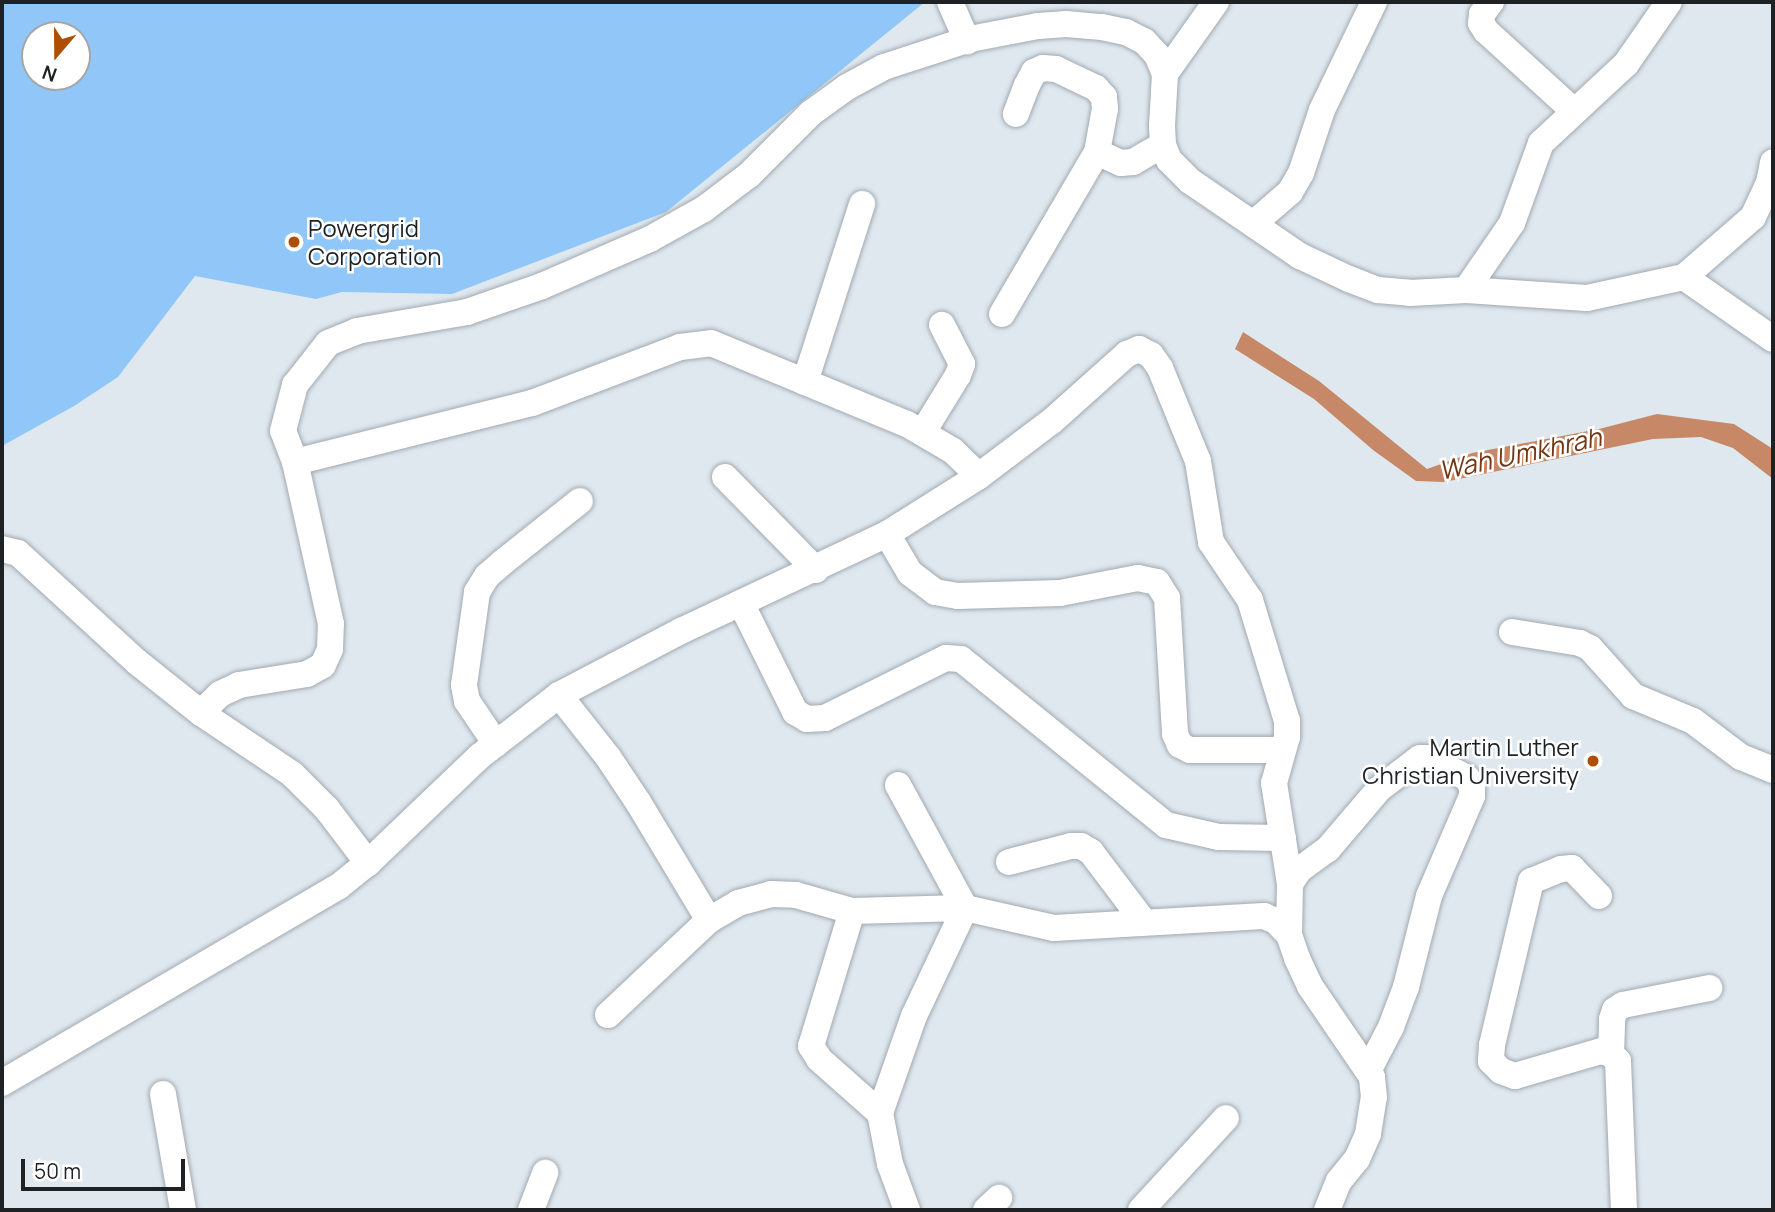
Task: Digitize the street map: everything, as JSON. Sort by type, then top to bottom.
[{"type":"street","points":[[950,2],[967,41]]},
{"type":"street","points":[[1165,74],[1216,2]]},
{"type":"street","points":[[1253,224],[1290,192],[1301,173],[1322,110],[1374,2]]},
{"type":"street","points":[[1492,2],[1482,14],[1481,23],[1486,31],[1574,111]]},
{"type":"street","points":[[1466,290],[1512,223],[1541,143],[1626,64],[1669,2]]},
{"type":"street","points":[[201,713],[220,694],[239,685],[307,674],[323,665],[330,649],[331,624],[295,462],[283,431],[295,385],[328,343],[358,331],[467,312],[542,286],[650,239],[704,209],[749,175],[811,113],[847,87],[884,67],[967,41],[1038,26],[1102,27],[1126,32],[1144,41],[1157,55],[1165,74],[1163,145],[1169,160],[1190,181],[1300,256],[1378,290],[1409,293],[1466,290],[1587,298],[1684,277],[1753,217],[1769,183],[1773,162]]},
{"type":"street","points":[[1002,314],[1097,152],[1105,109],[1104,97],[1096,88],[1056,69],[1042,68],[1034,72],[1016,114]]},
{"type":"street","points":[[1097,152],[1121,163],[1133,162],[1163,145]]},
{"type":"street","points":[[805,382],[862,204]]},
{"type":"street","points":[[1684,277],[1773,340]]},
{"type":"street","points":[[923,432],[962,364],[942,325]]},
{"type":"street","points":[[295,462],[532,402],[680,347],[711,343],[923,432],[953,451],[979,475]]},
{"type":"street","points":[[2,1083],[199,965],[313,902],[368,863],[496,744],[559,695],[681,631],[816,570],[887,534],[979,475],[1052,421],[1127,354],[1139,349],[1151,355],[1160,368],[1198,461],[1211,542],[1239,580],[1260,624],[1287,721],[1274,783],[1290,884],[1289,935]]},
{"type":"street","points":[[725,477],[816,570]]},
{"type":"street","points":[[496,744],[467,701],[464,685],[477,592],[487,576],[580,501]]},
{"type":"street","points":[[887,534],[910,573],[936,592],[958,596],[1060,593],[1138,578],[1157,582],[1167,598],[1175,734],[1181,745],[1190,750],[1283,750]]},
{"type":"street","points":[[2,549],[18,553],[136,662],[201,713],[292,774],[327,809],[368,863]]},
{"type":"street","points":[[741,603],[795,712],[807,719],[825,718],[946,658],[961,659],[1166,825],[1219,837],[1283,838]]},
{"type":"street","points":[[1511,632],[1580,643],[1590,648],[1633,696],[1693,721],[1741,757],[1773,770]]},
{"type":"street","points":[[559,695],[608,757],[709,919]]},
{"type":"street","points":[[1290,884],[1298,870],[1328,849],[1379,789],[1420,758],[1440,763],[1467,778],[1472,796],[1429,896],[1399,1007],[1369,1069]]},
{"type":"street","points":[[898,785],[965,908]]},
{"type":"street","points":[[1009,862],[1071,846],[1081,846],[1091,852],[1144,922]]},
{"type":"street","points":[[1599,896],[1572,868],[1561,869],[1531,881],[1492,1045],[1492,1061],[1501,1071],[1515,1076],[1601,1051],[1618,1060],[1621,1076],[1623,1210]]},
{"type":"street","points":[[608,1015],[709,919],[738,902],[771,894],[796,895],[852,911],[965,908],[1054,928],[1264,916],[1276,921],[1289,935],[1310,986],[1369,1069],[1374,1097],[1368,1134],[1357,1159],[1339,1181],[1327,1210]]},
{"type":"street","points":[[907,1210],[891,1164],[880,1113],[914,1016],[965,908]]},
{"type":"street","points":[[852,911],[811,1046],[819,1059],[880,1113]]},
{"type":"street","points":[[1611,1054],[1612,1019],[1615,1010],[1623,1005],[1709,988]]},
{"type":"street","points":[[163,1094],[183,1210]]},
{"type":"street","points":[[1141,1210],[1226,1118]]},
{"type":"street","points":[[531,1210],[545,1173]]},
{"type":"water","name":"Wah Umkhrah","points":[[1243,332],[1319,381],[1427,469],[1472,453],[1599,429],[1657,414],[1734,424],[1773,449],[1773,479],[1733,448],[1701,437],[1653,439],[1444,482],[1416,481],[1373,450],[1314,399],[1235,349]]},
{"type":"building","name":"Powergrid Corporation","points":[[2,2],[925,2],[666,212],[452,294],[342,292],[316,299],[195,276],[118,377],[74,406],[2,446]]},
{"type":"place","name":"Powergrid Corporation","points":[[294,242]]},
{"type":"place","name":"Martin Luther Christian University","points":[[1593,761]]}]
